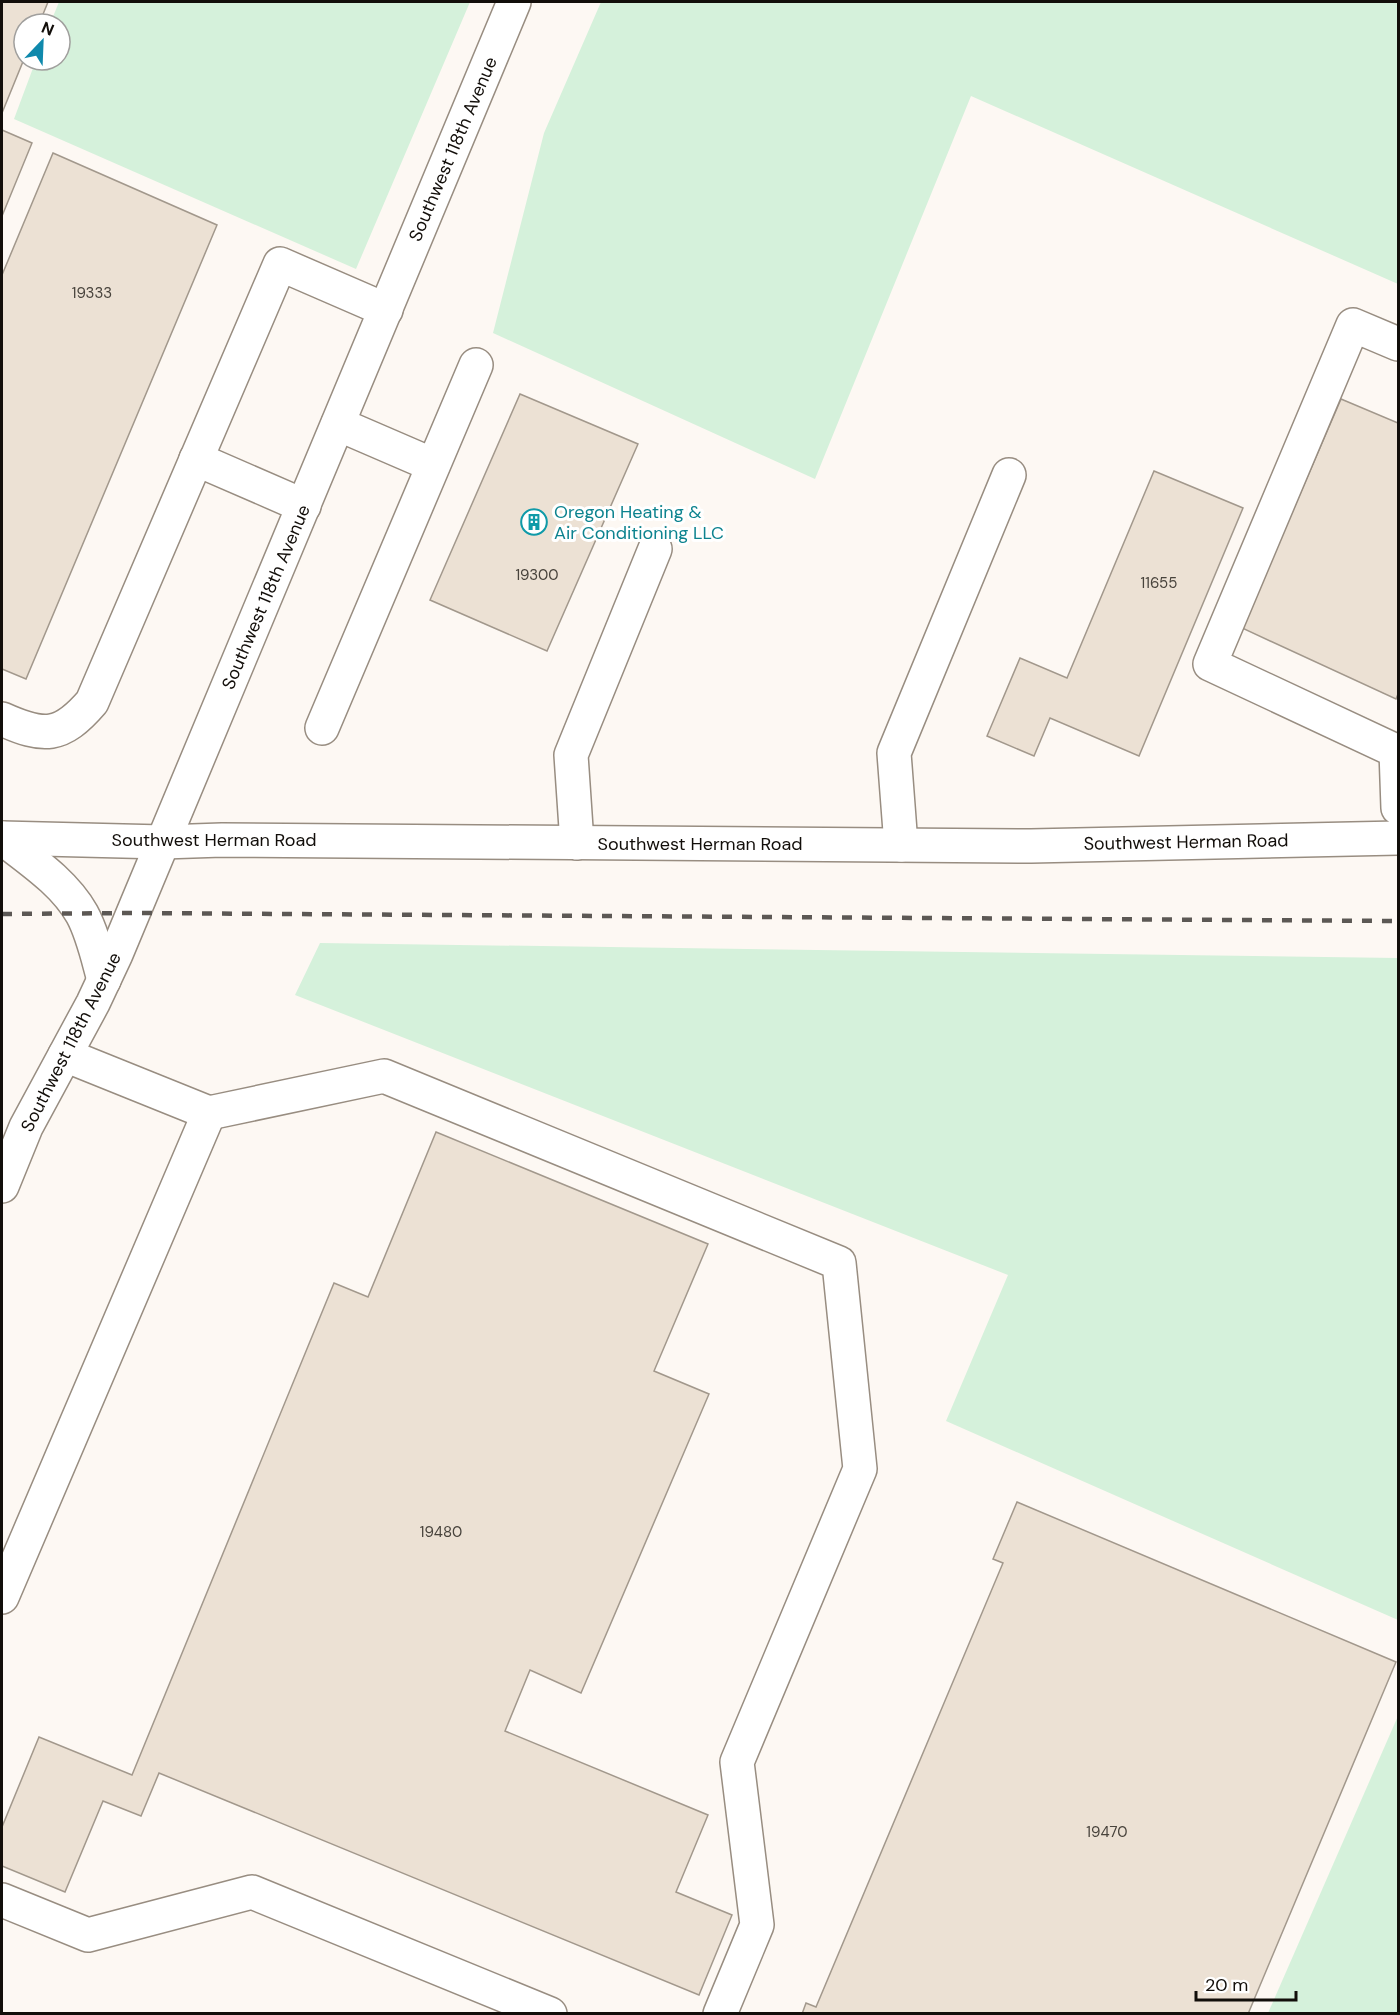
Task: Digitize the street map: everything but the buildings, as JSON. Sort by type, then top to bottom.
[{"type":"street","name":"Southwest 118th Avenue","points":[[2,1186],[27,1127],[104,980],[514,2]]},
{"type":"street","points":[[2,719],[22,728],[54,732],[78,718],[92,702],[280,264],[386,310]]},
{"type":"street","points":[[1398,344],[1353,325],[1210,664],[1397,748],[1398,808]]},
{"type":"street","points":[[322,728],[476,364]]},
{"type":"street","points":[[338,424],[433,465]]},
{"type":"street","points":[[196,459],[304,506]]},
{"type":"street","points":[[901,845],[894,753],[1009,475]]},
{"type":"street","points":[[577,843],[571,755],[655,549]]},
{"type":"street","points":[[2,838],[49,875],[65,891],[82,914],[96,950],[104,980]]},
{"type":"street","name":"Southwest Herman Road","points":[[2,838],[163,842],[234,840],[1031,846],[1398,838]]},
{"type":"street","points":[[65,1055],[209,1113],[384,1076],[838,1263],[860,1469],[737,1762],[757,1925],[720,2013]]},
{"type":"street","points":[[2,1597],[209,1113]]},
{"type":"street","points":[[2,1900],[88,1935],[252,1892],[550,2013]]},
{"type":"green space","points":[[59,2],[470,2],[356,269],[14,119],[32,72],[72,72],[72,12],[55,12]]},
{"type":"green space","points":[[601,2],[1398,2],[1398,284],[971,96],[815,479],[493,333],[544,133]]},
{"type":"green space","points":[[320,943],[1398,958],[1398,1620],[946,1421],[1008,1275],[295,995]]},
{"type":"green space","points":[[1398,1716],[1398,2013],[1268,2013]]},
{"type":"railway","points":[[2,914],[1398,921]]},
{"type":"place","name":"Oregon Heating & Air Conditioning LLC","points":[[534,522]]}]
